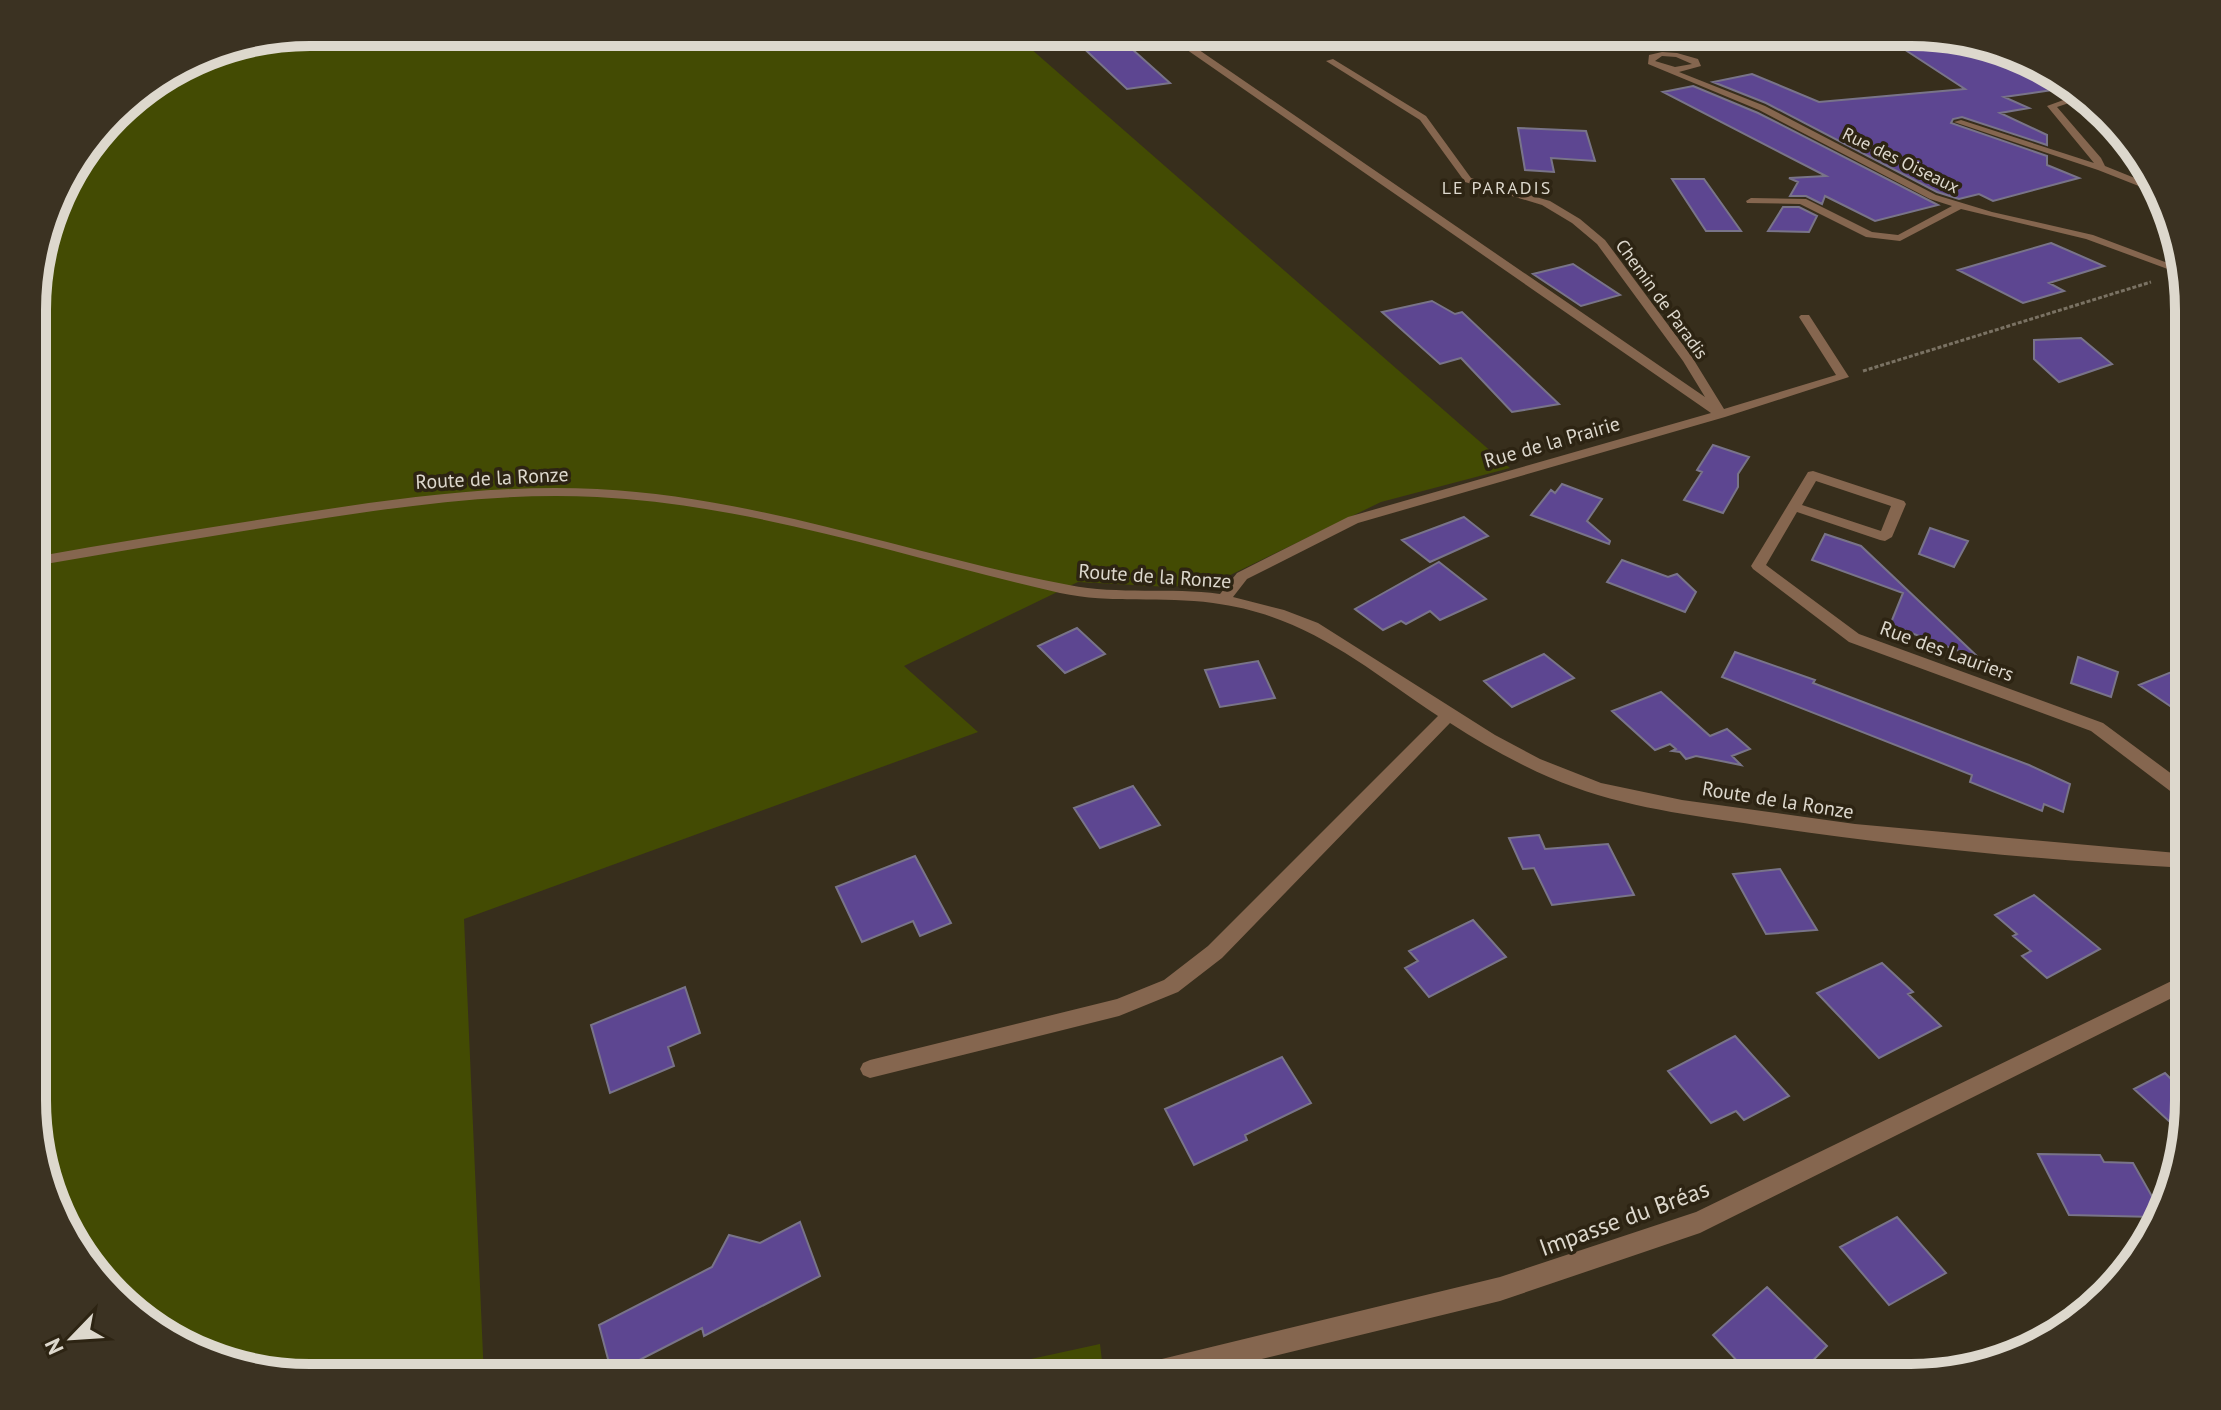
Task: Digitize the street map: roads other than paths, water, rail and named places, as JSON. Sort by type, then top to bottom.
[{"type":"street","points":[[1188,46],[1721,414]]},
{"type":"street","points":[[1677,55],[1697,63],[1689,70],[1660,67],[1651,62],[1652,57],[1677,55]]},
{"type":"street","name":"Chemin de Paradis","points":[[1330,61],[1423,118],[1468,180],[1546,203],[1601,242],[1688,360],[1721,414]]},
{"type":"street","name":"Rue des Oiseaux","points":[[1660,67],[1762,108],[1900,181],[1959,206],[2089,237],[2171,268]]},
{"type":"street","points":[[2070,100],[2051,106],[2098,160],[2101,168]]},
{"type":"street","points":[[1958,122],[2101,168],[2143,185]]},
{"type":"street","points":[[1751,201],[1802,201],[1870,235],[1900,238],[1959,206]]},
{"type":"street","name":"Rue de la Prairie","points":[[1223,600],[1242,576],[1353,520],[1843,377],[1805,317]]},
{"type":"street","name":"Rue des Lauriers","points":[[1793,506],[1885,537],[1899,504],[1813,475],[1793,506],[1758,566],[1854,638],[2097,727],[2174,785]]},
{"type":"street","name":"Route de la Ronze","points":[[46,560],[214,531],[439,499],[529,492],[600,493],[670,500],[802,524],[1076,592],[1223,600],[1289,616],[1330,636],[1448,715],[1521,756],[1583,784],[1656,800],[1841,831],[2174,860]]},
{"type":"street","points":[[870,1069],[1119,1007],[1171,986],[1215,952],[1448,715]]},
{"type":"street","name":"Impasse du Bréas","points":[[1193,1363],[1500,1289],[1700,1222],[2174,988]]},
{"type":"district","name":"LE PARADIS","points":[[1497,187]]}]
